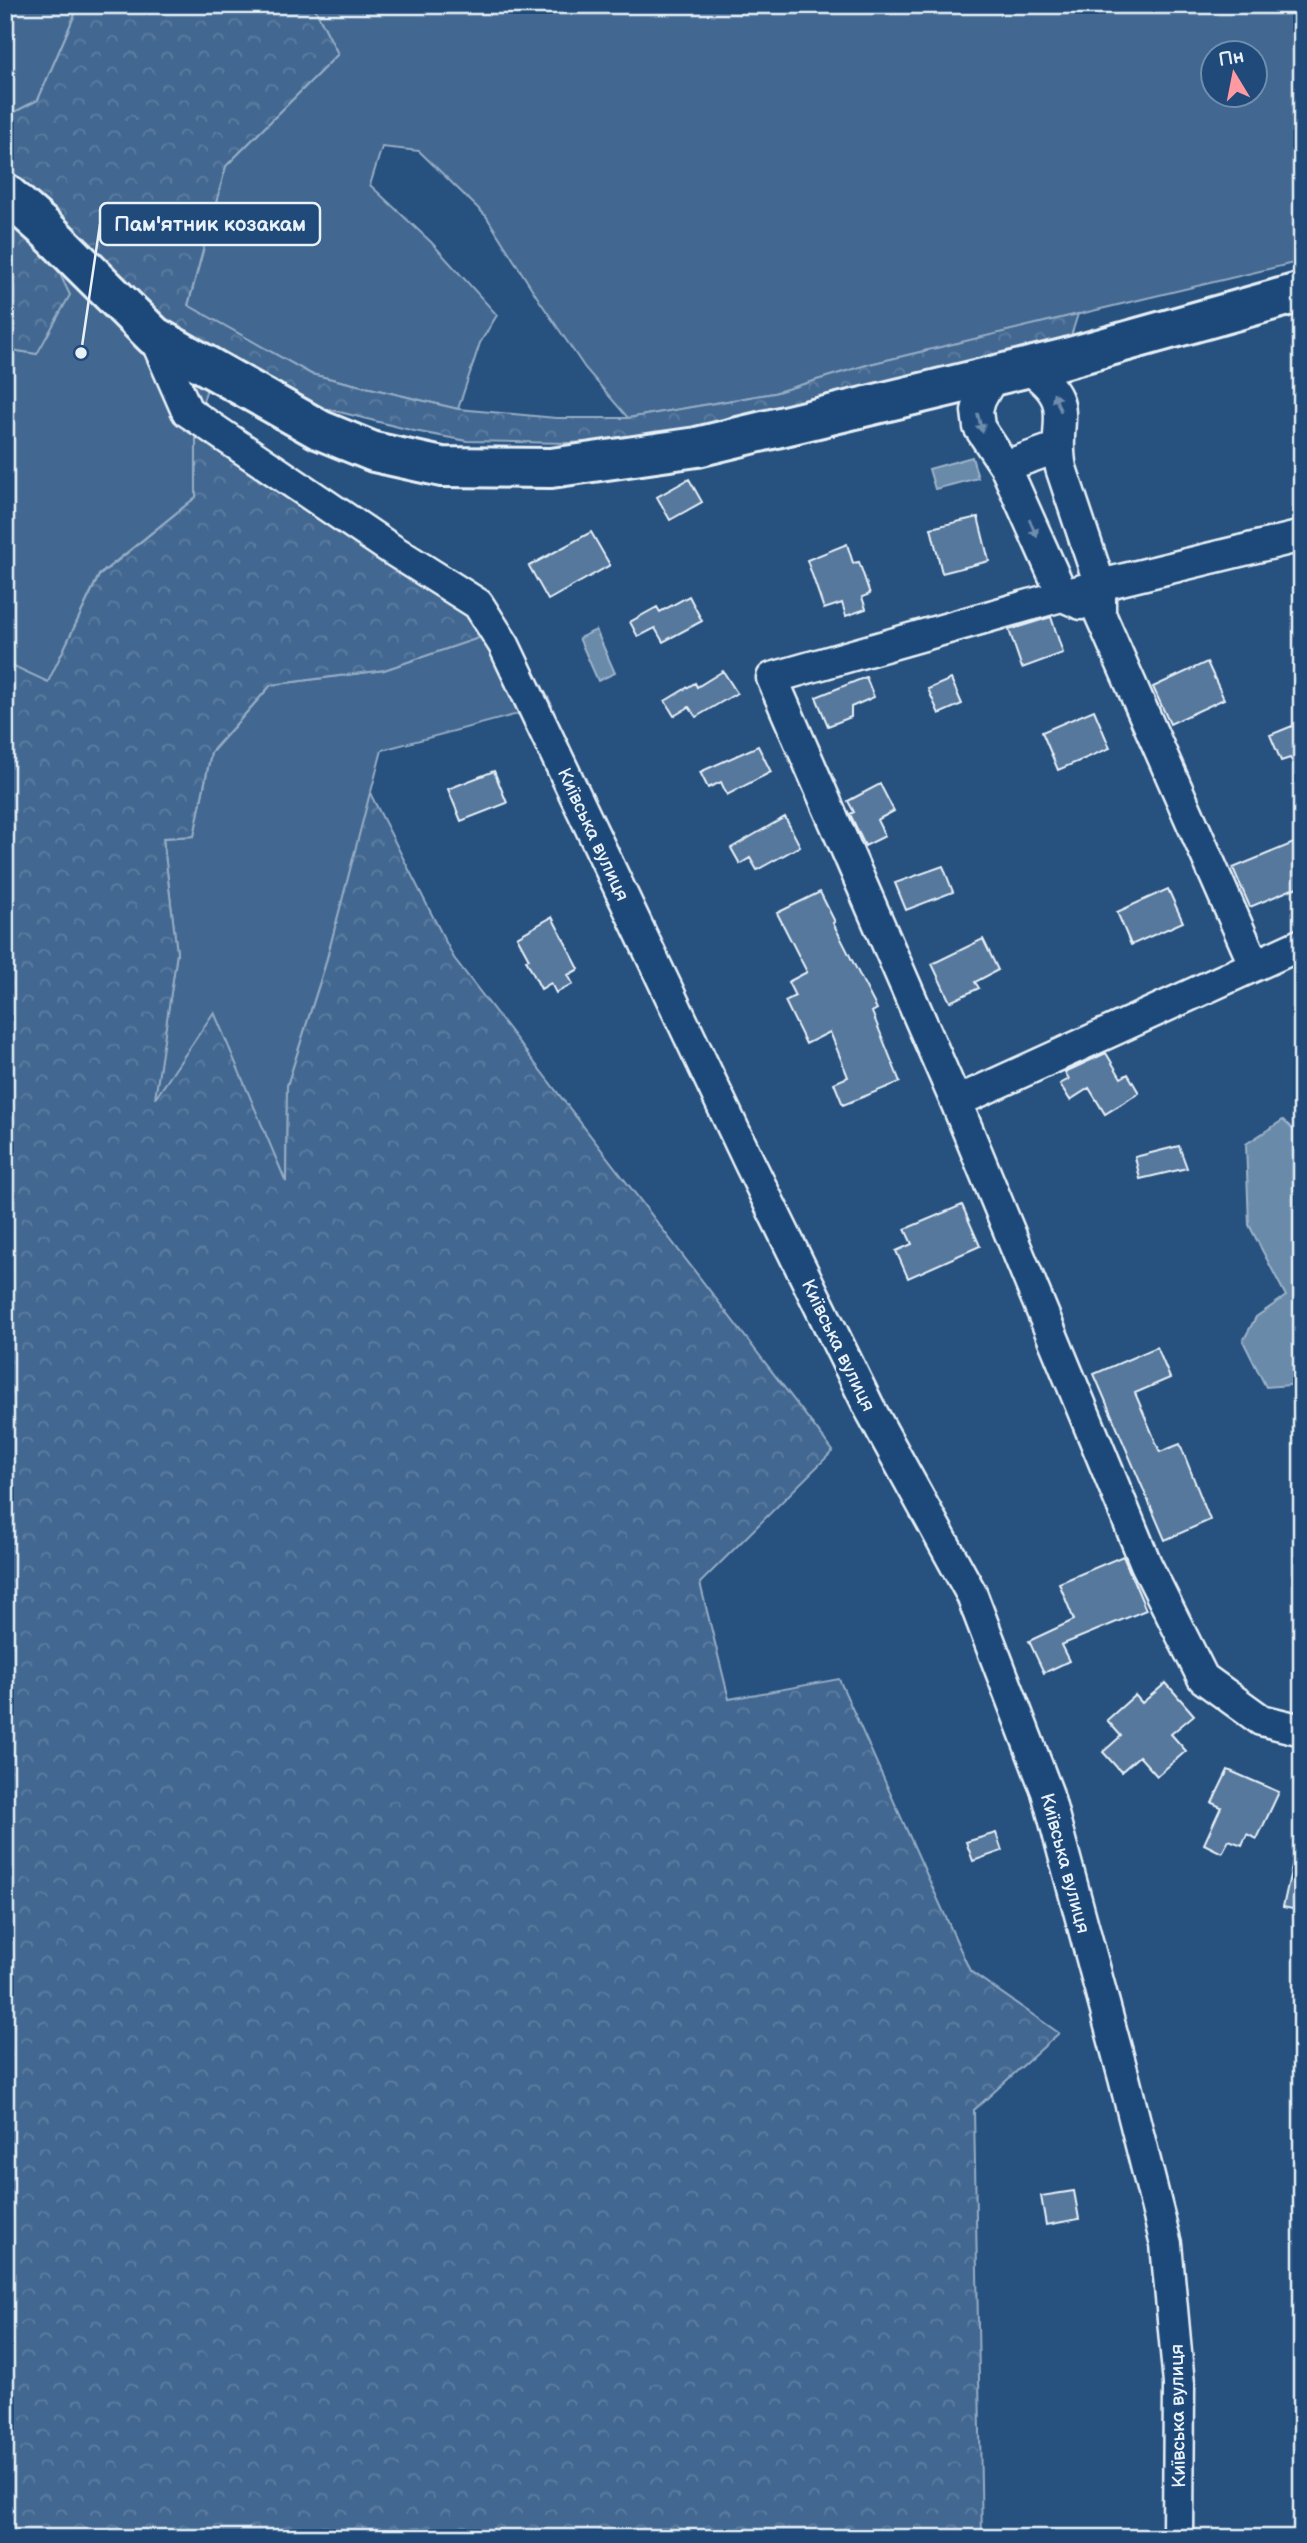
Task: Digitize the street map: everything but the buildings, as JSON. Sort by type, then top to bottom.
[{"type":"main road","points":[[5,193],[48,231],[155,336],[320,430],[374,452],[442,467],[551,468],[697,447],[1009,372],[1302,292]]},
{"type":"street","name":"Київська вулиця","points":[[155,336],[187,411],[391,549],[478,604],[505,645],[750,1164],[864,1396],[971,1593],[1047,1791],[1166,2244],[1179,2384],[1178,2538]]},
{"type":"street","points":[[1063,596],[1005,466],[979,427],[979,400],[1009,372],[1040,376],[1056,395],[1061,411],[1056,448],[1060,468],[1100,600],[1254,964]]},
{"type":"street","points":[[1005,466],[1056,448]]},
{"type":"street","points":[[1302,536],[1100,600],[1063,596],[772,678],[956,1102],[1146,1564],[1203,1678],[1261,1720],[1302,1730]]},
{"type":"street","points":[[956,1102],[1302,944]]},
{"type":"green space","points":[[5,5],[79,5],[38,100],[5,117]]},
{"type":"green space","points":[[79,5],[313,5],[338,54],[226,166],[188,305],[311,374],[458,409],[556,418],[628,418],[774,393],[870,364],[1078,314],[1071,336],[704,428],[632,440],[568,443],[467,441],[414,431],[312,405],[191,342],[76,244],[57,211],[33,218],[70,295],[37,354],[5,349],[5,117],[38,100]]},
{"type":"green space","points":[[313,5],[1302,5],[1302,261],[870,364],[774,393],[628,418],[585,368],[486,216],[419,151],[382,147],[370,185],[431,242],[497,315],[480,343],[458,409],[311,374],[188,306],[226,166],[338,54]]},
{"type":"green space","points":[[57,211],[76,244],[191,342],[213,368],[196,425],[196,497],[99,575],[48,683],[5,662],[5,349],[37,354],[33,217]]},
{"type":"green space","points":[[196,425],[511,627],[384,670],[271,685],[211,752],[194,836],[163,838],[177,953],[155,1099],[214,1012],[286,1182],[287,1086],[325,966],[370,793],[454,958],[833,1451],[700,1583],[729,1699],[839,1679],[970,1971],[1059,2033],[974,2110],[982,2538],[5,2538],[5,662],[48,682],[99,576],[196,497]]},
{"type":"green space","points":[[511,627],[552,705],[382,750],[325,966],[287,1086],[286,1185],[214,1013],[154,1101],[177,953],[163,838],[194,836],[211,753],[271,685],[384,670]]},
{"type":"shaded area","points":[[972,457],[978,478],[935,489],[929,469]]},
{"type":"shaded area","points":[[596,630],[615,673],[598,681],[579,638]]},
{"type":"shaded area","points":[[1283,1120],[1302,1138],[1302,1384],[1266,1387],[1243,1341],[1256,1317],[1286,1296],[1249,1225],[1246,1144]]},
{"type":"place","name":"Пам'ятник козакам","points":[[81,353]]}]
